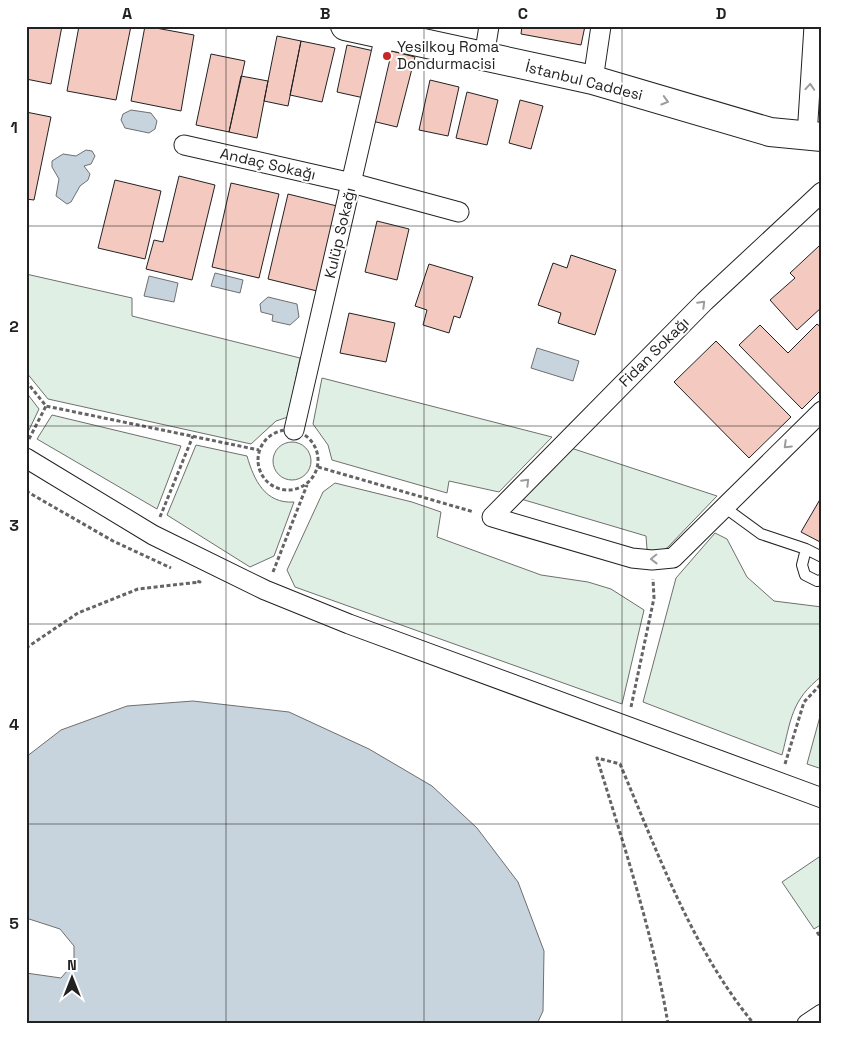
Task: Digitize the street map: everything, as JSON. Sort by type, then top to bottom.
[{"type":"main road","name":"İstanbul Caddesi","points":[[345,26],[593,80],[770,132],[814,136]]},
{"type":"street","points":[[484,57],[489,26]]},
{"type":"street","points":[[593,80],[601,26]]},
{"type":"street","points":[[814,26],[814,136]]},
{"type":"street","name":"Kulüp Sokağı","points":[[294,430],[385,36]]},
{"type":"street","name":"Andaç Sokağı","points":[[184,146],[352,183],[459,212]]},
{"type":"street","name":"Fidan Sokağı","points":[[492,517],[704,301],[822,192]]},
{"type":"street","points":[[492,517],[632,558],[652,560],[673,558],[822,411]]},
{"type":"street","points":[[26,458],[152,535],[265,590],[348,624],[822,798]]},
{"type":"street","points":[[807,1024],[822,1014]]},
{"type":"lane","points":[[724,507],[761,534],[806,549],[822,557]]},
{"type":"lane","points":[[806,549],[802,565],[805,575],[817,581],[822,580]]},
{"type":"path","points":[[26,381],[46,406],[259,450]]},
{"type":"path","points":[[27,444],[46,406]]},
{"type":"path","points":[[265,590],[307,484],[318,467],[316,448],[311,439],[294,430],[277,432],[269,436],[259,450],[259,470],[271,485],[289,491],[307,484]]},
{"type":"path","points":[[152,535],[193,436]]},
{"type":"path","points":[[318,467],[492,517]]},
{"type":"path","points":[[26,492],[113,541],[174,570]]},
{"type":"path","points":[[627,726],[654,598],[652,560]]},
{"type":"path","points":[[26,648],[78,613],[138,589],[200,582],[191,578]]},
{"type":"path","points":[[780,784],[804,702],[822,683]]},
{"type":"path","points":[[668,1024],[660,979],[635,880],[597,758],[620,764],[665,869],[704,948],[754,1024]]},
{"type":"path","points":[[817,932],[822,939]]},
{"type":"green space","points":[[26,274],[132,298],[132,316],[300,358],[288,417],[276,421],[251,444],[48,399],[26,372]]},
{"type":"green space","points":[[322,378],[552,437],[499,492],[449,481],[447,493],[332,460],[328,445],[313,424]]},
{"type":"green space","points":[[26,392],[39,409],[28,432],[26,430]]},
{"type":"green space","points":[[52,415],[181,446],[157,509],[37,439]]},
{"type":"green space","points":[[292,442],[306,447],[311,461],[306,475],[292,480],[278,475],[273,461],[278,447]]},
{"type":"green space","points":[[196,445],[247,456],[257,482],[268,495],[284,502],[294,502],[274,556],[250,567],[167,515]]},
{"type":"green space","points":[[571,448],[717,496],[668,547],[653,552],[647,549],[646,536],[521,499]]},
{"type":"green space","points":[[335,483],[412,502],[441,512],[437,537],[541,575],[588,582],[611,589],[644,610],[622,704],[295,587],[287,570],[323,492]]},
{"type":"green space","points":[[715,533],[727,539],[747,577],[774,601],[822,607],[822,676],[798,702],[790,721],[782,755],[643,702],[676,578]]},
{"type":"green space","points":[[822,709],[822,769],[807,764]]},
{"type":"green space","points":[[822,855],[822,924],[814,929],[782,882]]},
{"type":"shaded area","points":[[131,110],[151,113],[157,121],[155,129],[149,133],[125,128],[121,120],[123,114]]},
{"type":"shaded area","points":[[86,150],[92,151],[95,156],[91,164],[84,166],[90,174],[88,180],[80,186],[71,202],[67,204],[56,196],[59,179],[52,167],[52,161],[63,154],[76,156]]},
{"type":"shaded area","points":[[215,273],[243,280],[240,293],[211,286]]},
{"type":"shaded area","points":[[149,276],[178,283],[174,302],[144,296]]},
{"type":"shaded area","points":[[268,297],[297,304],[299,317],[290,325],[272,321],[273,315],[261,312],[260,304]]},
{"type":"shaded area","points":[[537,348],[579,361],[573,381],[531,368]]},
{"type":"shaded area","points":[[193,701],[289,712],[369,749],[432,786],[477,828],[518,882],[544,951],[543,1011],[537,1024],[26,1024],[26,973],[61,978],[74,963],[74,946],[60,929],[26,918],[26,757],[61,730],[127,706]]},
{"type":"building","points":[[26,26],[62,26],[51,84],[26,79]]},
{"type":"building","points":[[79,26],[131,26],[116,100],[67,91]]},
{"type":"building","points":[[145,26],[194,35],[181,111],[131,101]]},
{"type":"building","points":[[522,26],[585,26],[581,45],[521,34]]},
{"type":"building","points":[[277,36],[301,41],[288,106],[264,101]]},
{"type":"building","points":[[301,41],[335,48],[322,102],[290,95]]},
{"type":"building","points":[[347,45],[374,51],[364,98],[337,92]]},
{"type":"building","points":[[384,49],[415,57],[397,127],[368,120]]},
{"type":"building","points":[[211,54],[245,61],[229,132],[196,125]]},
{"type":"building","points":[[241,76],[268,81],[257,138],[229,132]]},
{"type":"building","points":[[430,80],[459,87],[448,136],[419,130]]},
{"type":"building","points":[[467,92],[498,100],[487,145],[456,138]]},
{"type":"building","points":[[520,100],[543,106],[531,149],[509,143]]},
{"type":"building","points":[[26,112],[51,117],[34,200],[26,199]]},
{"type":"building","points":[[179,176],[215,185],[192,280],[146,269],[154,240],[163,242]]},
{"type":"building","points":[[115,180],[161,191],[145,259],[98,248]]},
{"type":"building","points":[[231,183],[279,194],[259,278],[212,267]]},
{"type":"building","points":[[288,194],[337,206],[317,291],[268,279]]},
{"type":"building","points":[[377,221],[409,229],[397,280],[365,272]]},
{"type":"building","points":[[819,246],[822,249],[822,307],[797,330],[770,300],[795,278],[790,273]]},
{"type":"building","points":[[571,255],[616,270],[595,335],[558,323],[561,313],[538,305],[553,263],[567,268]]},
{"type":"building","points":[[429,264],[473,277],[460,318],[454,316],[449,333],[423,325],[427,310],[415,306]]},
{"type":"building","points":[[349,313],[395,323],[386,362],[340,353]]},
{"type":"building","points":[[817,324],[822,328],[822,389],[802,409],[739,345],[760,325],[788,353]]},
{"type":"building","points":[[716,341],[791,417],[749,458],[674,382]]},
{"type":"building","points":[[822,496],[822,543],[801,532]]},
{"type":"place","name":"Yesilkoy Roma Dondurmacisi","points":[[387,56]]}]
